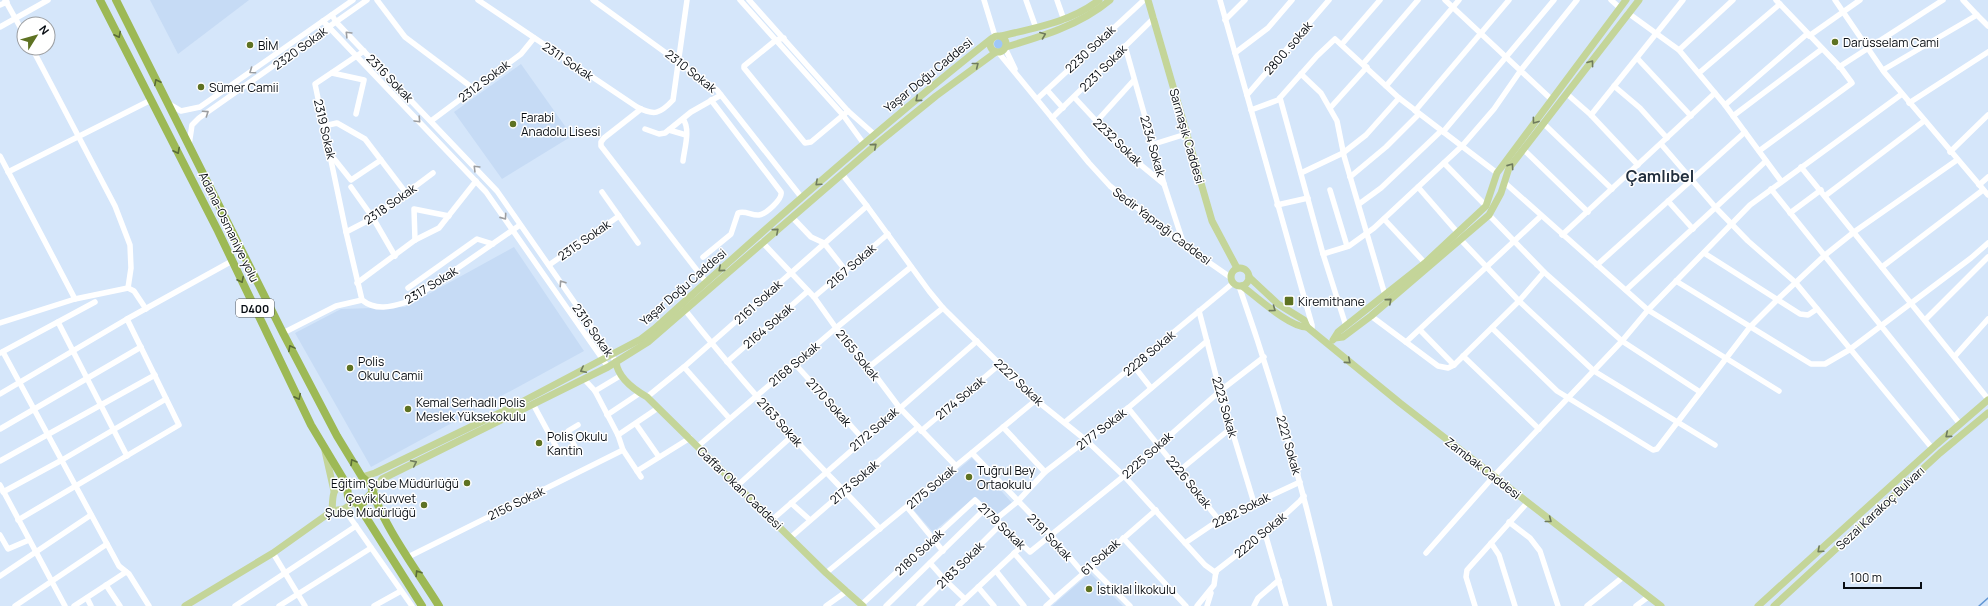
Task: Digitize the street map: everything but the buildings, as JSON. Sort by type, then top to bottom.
[{"type":"highway","name":"Adana-Osmaniye yolu","points":[[100,0],[232,261],[311,425],[347,487],[348,497],[355,503],[422,606]]},
{"type":"highway","name":"Adana-Osmaniye yolu","points":[[116,0],[283,333],[337,436],[362,477],[371,485],[372,493],[408,557],[439,606]]},
{"type":"highway","name":"Yaşar Doğu Caddesi","points":[[347,487],[354,479],[362,477]]},
{"type":"highway","name":"Yaşar Doğu Caddesi","points":[[355,503],[364,502],[372,493]]},
{"type":"main road","name":"Yaşar Doğu Caddesi","points":[[362,477],[375,473],[516,405],[641,339],[864,144],[958,65],[996,37],[1064,20],[1090,7],[1099,0]]},
{"type":"main road","points":[[997,52],[991,47],[996,37],[1006,40],[1006,47],[1032,39],[1079,22],[1110,0]]},
{"type":"main road","name":"Sarmaşık Caddesi","points":[[1148,0],[1212,221],[1237,268]]},
{"type":"main road","points":[[1335,338],[1343,337],[1372,316],[1459,236],[1486,206],[1497,173],[1626,0]]},
{"type":"main road","points":[[1328,344],[1335,338],[1338,332],[1459,236],[1489,215],[1501,193],[1509,168],[1639,0]]},
{"type":"main road","name":"Yaşar Doğu Caddesi","points":[[372,493],[382,479],[608,367],[648,342],[762,242],[936,96],[1006,47]]},
{"type":"main road","points":[[1237,268],[1245,269],[1249,277],[1247,283],[1236,283],[1232,271],[1237,268]]},
{"type":"main road","name":"Zambak Caddesi","points":[[1249,277],[1278,304],[1304,320],[1310,328],[1328,344],[1400,403],[1623,578],[1661,606]]},
{"type":"main road","name":"Zambak Caddesi","points":[[1236,283],[1290,321],[1301,327],[1310,328]]},
{"type":"main road","name":"2316 Sokak","points":[[616,362],[619,373]]},
{"type":"main road","name":"2316 Sokak","points":[[608,367],[619,373]]},
{"type":"main road","name":"Gaffar Okan Caddesi","points":[[619,373],[640,393],[647,397],[690,438],[697,447],[773,519],[790,538],[862,606]]},
{"type":"main road","points":[[1758,606],[1932,448],[1988,400]]},
{"type":"main road","name":"Sezai Karakoç Bulvarı","points":[[1774,606],[1940,453],[1988,413]]},
{"type":"main road","points":[[325,448],[334,491],[332,510]]},
{"type":"main road","points":[[334,491],[341,485],[347,487]]},
{"type":"main road","points":[[185,606],[273,553],[332,510],[344,509],[355,503]]},
{"type":"street","points":[[20,16],[48,0]]},
{"type":"street","name":"2320 Sokak","points":[[168,104],[181,111],[200,107],[353,0]]},
{"type":"street","name":"2320 Sokak","points":[[189,145],[192,124],[199,118],[367,0]]},
{"type":"street","points":[[377,0],[404,37],[474,88]]},
{"type":"street","name":"2311 Sokak","points":[[478,0],[650,114],[660,112],[673,100],[679,61]]},
{"type":"street","name":"2310 Sokak","points":[[593,0],[679,61],[721,95],[802,198]]},
{"type":"street","points":[[679,61],[687,0]]},
{"type":"street","points":[[740,0],[843,115],[864,144]]},
{"type":"street","points":[[749,0],[848,111],[875,135]]},
{"type":"street","points":[[984,0],[996,37]]},
{"type":"street","points":[[1026,0],[1036,28]]},
{"type":"street","points":[[1057,0],[1064,20]]},
{"type":"street","name":"2230 Sokak","points":[[1037,100],[1144,0]]},
{"type":"street","points":[[1225,20],[1245,0]]},
{"type":"street","points":[[1235,53],[1268,28],[1292,0]]},
{"type":"street","name":"2800. sokak","points":[[1247,95],[1329,0]]},
{"type":"street","points":[[1342,44],[1380,0]]},
{"type":"street","points":[[1331,107],[1418,0]]},
{"type":"street","points":[[1445,0],[1551,99]]},
{"type":"street","points":[[1386,86],[1459,0]]},
{"type":"street","points":[[1350,177],[1386,148],[1508,0]]},
{"type":"street","points":[[1358,204],[1381,188],[1442,132],[1554,0]]},
{"type":"street","points":[[1322,254],[1347,246],[1368,233],[1462,146],[1494,109],[1521,70],[1577,0]]},
{"type":"street","points":[[1611,0],[1620,8]]},
{"type":"street","points":[[1591,116],[1683,0]]},
{"type":"street","points":[[1679,50],[1733,0]]},
{"type":"street","points":[[1835,0],[1883,70],[1988,196]]},
{"type":"street","points":[[1725,105],[1808,35],[1860,0]]},
{"type":"street","points":[[1839,67],[1943,0]]},
{"type":"street","points":[[1963,0],[1988,26]]},
{"type":"street","points":[[0,6],[6,1],[16,18],[0,27]]},
{"type":"street","points":[[1221,1],[1225,20],[1312,325],[1310,328]]},
{"type":"street","points":[[1699,73],[1779,2],[1852,83],[1759,151]]},
{"type":"street","points":[[1628,13],[1679,50],[1725,105],[1781,181]]},
{"type":"street","name":"2316 Sokak","points":[[332,15],[336,22],[484,176],[549,265],[610,356],[616,362]]},
{"type":"street","points":[[1883,70],[1977,15]]},
{"type":"street","name":"2231 Sokak","points":[[1052,118],[1154,18]]},
{"type":"street","name":"2316 Sokak","points":[[323,21],[476,181],[513,230],[608,367]]},
{"type":"street","name":"2312 Sokak","points":[[431,121],[521,54],[534,38]]},
{"type":"street","points":[[784,38],[776,40],[744,66],[744,68],[805,143],[811,142],[848,111]]},
{"type":"street","points":[[1251,110],[1280,98],[1334,40],[1342,44],[1399,98],[1497,173]]},
{"type":"street","name":"2234 Sokak","points":[[1125,46],[1154,144],[1164,184],[1184,245]]},
{"type":"street","points":[[1006,47],[1020,78]]},
{"type":"street","points":[[1733,116],[1822,49]]},
{"type":"street","name":"2319 Sokak","points":[[346,232],[331,154],[315,84],[364,51]]},
{"type":"street","points":[[997,52],[1020,78]]},
{"type":"street","points":[[1909,103],[1988,52]]},
{"type":"street","points":[[36,56],[115,206],[130,245],[131,268],[128,288]]},
{"type":"street","points":[[1638,58],[1691,116]]},
{"type":"street","points":[[332,73],[364,80],[356,114]]},
{"type":"street","points":[[1302,74],[1321,93],[1331,107],[1337,121],[1343,153],[1386,295]]},
{"type":"street","name":"Sedir Yaprağı Caddesi","points":[[1020,78],[1110,186],[1184,245],[1236,283]]},
{"type":"street","points":[[1096,122],[1134,80]]},
{"type":"street","points":[[1614,86],[1640,108],[1667,138]]},
{"type":"street","points":[[1047,90],[1063,108]]},
{"type":"street","points":[[1562,235],[1715,93]]},
{"type":"street","points":[[1567,94],[1591,116],[1638,166]]},
{"type":"street","points":[[1426,553],[1494,476],[1622,341],[1648,310],[1750,205],[1902,94]]},
{"type":"street","points":[[645,129],[661,134],[711,100],[721,95]]},
{"type":"street","name":"2232 Sokak","points":[[1074,97],[1125,152],[1164,184]]},
{"type":"street","points":[[1280,98],[1322,254],[1346,326]]},
{"type":"street","points":[[1301,173],[1343,153],[1370,132],[1399,98]]},
{"type":"street","points":[[8,172],[151,100]]},
{"type":"street","points":[[703,257],[731,234],[738,213],[742,211],[757,215],[762,214],[780,200],[782,196],[781,192],[711,100]]},
{"type":"street","points":[[641,109],[604,138],[601,142],[601,146],[706,282]]},
{"type":"street","points":[[1950,152],[1988,115]]},
{"type":"street","points":[[683,119],[686,124],[683,161]]},
{"type":"street","points":[[1825,196],[1924,121]]},
{"type":"street","points":[[324,126],[337,123],[365,139],[406,193]]},
{"type":"street","points":[[1544,124],[1612,189]]},
{"type":"street","points":[[669,130],[686,135]]},
{"type":"street","points":[[1596,265],[1745,132]]},
{"type":"street","points":[[1154,144],[1186,134]]},
{"type":"street","points":[[1661,144],[1716,208],[1748,241],[1795,282],[1932,448]]},
{"type":"street","points":[[1524,150],[1588,212]]},
{"type":"street","points":[[331,154],[351,180],[381,160]]},
{"type":"street","points":[[0,156],[75,299]]},
{"type":"street","points":[[1626,290],[1766,160]]},
{"type":"street","points":[[1492,328],[1538,373],[1568,398],[1653,450],[1661,446],[1725,358],[1750,327],[1795,282],[1854,232],[1957,160]]},
{"type":"street","points":[[1444,163],[1486,206]]},
{"type":"street","points":[[1801,167],[1955,356],[1988,400]]},
{"type":"street","name":"2318 Sokak","points":[[346,232],[373,218],[433,173]]},
{"type":"street","name":"2227 Sokak","points":[[842,174],[911,267],[944,308],[999,365],[1036,400],[1065,422],[1124,476],[1205,565],[1216,573]]},
{"type":"street","points":[[1882,267],[1981,187],[1988,177]]},
{"type":"street","points":[[357,283],[415,240],[439,228],[476,181]]},
{"type":"street","points":[[1504,182],[1648,310],[1779,391]]},
{"type":"street","points":[[352,187],[373,218],[395,256]]},
{"type":"street","points":[[1418,188],[1459,236],[1519,301],[1594,371],[1715,445]]},
{"type":"street","points":[[1770,189],[1960,424]]},
{"type":"street","points":[[1330,190],[1347,246]]},
{"type":"street","points":[[1790,213],[1821,190]]},
{"type":"street","points":[[602,192],[638,243]]},
{"type":"street","points":[[1277,205],[1308,198]]},
{"type":"street","points":[[1668,201],[1693,229]]},
{"type":"street","name":"2161 Sokak","points":[[647,397],[684,368],[867,206]]},
{"type":"street","points":[[415,240],[414,209],[449,216]]},
{"type":"street","points":[[1489,215],[1544,272],[1622,341],[1700,392]]},
{"type":"street","name":"2315 Sokak","points":[[549,265],[619,216]]},
{"type":"street","points":[[1406,342],[1541,216]]},
{"type":"street","points":[[792,217],[811,237],[824,243],[846,271]]},
{"type":"street","points":[[1384,219],[1425,263]]},
{"type":"street","name":"2317 Sokak","points":[[362,300],[368,305],[390,307],[410,302],[520,225]]},
{"type":"street","points":[[283,333],[336,306],[362,300],[346,232]]},
{"type":"street","name":"2167 Sokak","points":[[814,297],[888,234]]},
{"type":"street","name":"2317 Sokak","points":[[408,288],[477,239],[493,244]]},
{"type":"street","name":"2165 Sokak","points":[[762,242],[814,297],[836,328],[869,367],[899,407],[956,466]]},
{"type":"street","points":[[1676,280],[1750,327],[1814,365],[1825,364],[1850,350],[1912,304],[1988,243]]},
{"type":"street","points":[[1704,253],[1803,315],[1808,315],[1817,309]]},
{"type":"street","points":[[1925,320],[1988,257]]},
{"type":"street","points":[[0,394],[127,319],[232,261]]},
{"type":"street","name":"2168 Sokak","points":[[697,447],[729,418],[836,328],[911,267]]},
{"type":"street","points":[[1372,316],[1438,366],[1448,368],[1454,365],[1519,301],[1544,272]]},
{"type":"street","name":"2228 Sokak","points":[[1065,422],[1199,311],[1236,283]]},
{"type":"street","name":"2221 Sokak","points":[[1236,283],[1264,357],[1304,496],[1330,606]]},
{"type":"street","points":[[0,323],[75,299],[128,288],[134,291],[146,309]]},
{"type":"street","name":"2164 Sokak","points":[[727,362],[808,290]]},
{"type":"street","points":[[94,302],[1,353],[35,410],[119,566],[126,572],[149,606]]},
{"type":"street","points":[[869,367],[944,308]]},
{"type":"street","name":"2163 Sokak","points":[[685,310],[727,362],[792,436],[880,529]]},
{"type":"street","name":"2223 Sokak","points":[[1199,311],[1220,392],[1254,503]]},
{"type":"street","points":[[18,520],[179,425],[127,319]]},
{"type":"street","points":[[1955,356],[1988,319]]},
{"type":"street","points":[[58,322],[74,350],[127,456]]},
{"type":"street","points":[[1420,330],[1454,365]]},
{"type":"street","name":"2177 Sokak","points":[[996,519],[1017,502],[1045,472],[1128,408],[1207,341]]},
{"type":"street","name":"2172 Sokak","points":[[773,519],[899,407],[977,342]]},
{"type":"street","points":[[0,429],[141,347]]},
{"type":"street","points":[[1463,356],[1539,429]]},
{"type":"street","name":"2225 Sokak","points":[[1030,552],[1050,534],[1124,476],[1220,392],[1264,357]]},
{"type":"street","name":"2170 Sokak","points":[[795,364],[863,439]]},
{"type":"street","name":"2174 Sokak","points":[[920,429],[999,365]]},
{"type":"street","points":[[1133,365],[1151,388]]},
{"type":"street","points":[[684,368],[729,418]]},
{"type":"street","points":[[595,391],[619,373]]},
{"type":"street","points":[[0,461],[155,375]]},
{"type":"street","points":[[584,379],[595,391],[618,435],[623,450],[641,477]]},
{"type":"street","points":[[607,414],[640,393]]},
{"type":"street","points":[[3,492],[62,460],[166,399]]},
{"type":"street","name":"2175 Sokak","points":[[826,573],[1036,400]]},
{"type":"street","points":[[533,404],[559,452],[562,453],[575,447],[568,430],[578,425]]},
{"type":"street","points":[[618,435],[658,408]]},
{"type":"street","name":"2226 Sokak","points":[[1128,408],[1219,520]]},
{"type":"street","points":[[636,424],[659,457]]},
{"type":"street","points":[[1003,427],[1045,472]]},
{"type":"street","points":[[1180,471],[1231,428]]},
{"type":"street","name":"2173 Sokak","points":[[790,538],[844,490],[920,429]]},
{"type":"street","points":[[738,486],[792,436]]},
{"type":"street","points":[[637,471],[690,438]]},
{"type":"street","name":"2156 Sokak","points":[[408,557],[623,450]]},
{"type":"street","name":"2191 Sokak","points":[[972,453],[1017,502],[1050,534],[1083,573]]},
{"type":"street","name":"2282 Sokak","points":[[1185,543],[1219,520],[1300,482]]},
{"type":"street","points":[[0,485],[65,606]]},
{"type":"street","name":"2220 Sokak","points":[[1216,573],[1216,571],[1265,533],[1304,496]]},
{"type":"street","name":"2179 Sokak","points":[[975,500],[1030,552]]},
{"type":"street","name":"2180 Sokak","points":[[862,606],[975,500]]},
{"type":"street","points":[[791,503],[810,520]]},
{"type":"street","points":[[1475,606],[1466,577],[1467,570],[1527,503]]},
{"type":"street","points":[[907,507],[932,540],[943,551]]},
{"type":"street","points":[[344,509],[412,606]]},
{"type":"street","points":[[886,606],[986,509]]},
{"type":"street","name":"61 Sokak","points":[[1046,606],[1090,566],[1156,510]]},
{"type":"street","points":[[0,576],[91,515]]},
{"type":"street","points":[[1510,522],[1530,538],[1540,550],[1558,606]]},
{"type":"street","name":"2183 Sokak","points":[[919,606],[1001,524]]},
{"type":"street","points":[[235,606],[356,526]]},
{"type":"street","points":[[1265,533],[1286,606]]},
{"type":"street","points":[[1,537],[8,549],[29,540]]},
{"type":"street","points":[[1123,538],[1186,606]]},
{"type":"street","points":[[1490,543],[1499,555],[1515,606]]},
{"type":"street","points":[[15,606],[107,544]]},
{"type":"street","points":[[958,606],[1023,545]]},
{"type":"street","points":[[279,606],[371,548]]},
{"type":"street","points":[[273,553],[305,606]]},
{"type":"street","points":[[1014,553],[1054,599]]},
{"type":"street","points":[[930,563],[965,599]]},
{"type":"street","points":[[1090,566],[1130,606]]},
{"type":"street","points":[[996,571],[1024,606]]},
{"type":"street","points":[[74,606],[126,572]]},
{"type":"street","points":[[1207,606],[1214,585],[1216,573]]},
{"type":"street","points":[[1587,606],[1623,578]]},
{"type":"street","points":[[1254,606],[1258,598],[1279,580]]},
{"type":"street","points":[[106,585],[120,606]]},
{"type":"street","points":[[1197,606],[1214,585]]},
{"type":"street","points":[[978,587],[994,606]]},
{"type":"street","points":[[374,606],[401,591]]},
{"type":"street","points":[[826,606],[847,591]]},
{"type":"street","points":[[1636,606],[1648,597]]},
{"type":"street","points":[[87,598],[91,606]]},
{"type":"shaded area","points":[[150,0],[249,0],[178,54]]},
{"type":"shaded area","points":[[999,39],[1004,44],[999,49],[994,44]]},
{"type":"shaded area","name":"Farabi Anadolu Lisesi","points":[[521,64],[572,136],[502,179],[454,112]]},
{"type":"shaded area","name":"Kemal Serhadlı Polis Meslek Yüksekokulu","points":[[514,247],[584,351],[371,467],[295,333],[341,309],[405,307]]},
{"type":"shaded area","name":"Tuğrul Bey Ortaokulu","points":[[972,458],[1012,503],[997,517],[975,497],[933,532],[912,508]]},
{"type":"shaded area","name":"İstiklal İlkokulu","points":[[1090,573],[1123,606],[1052,606]]},
{"type":"waterway","points":[[1979,606],[1988,598]]},
{"type":"place","name":"Darüsselam Cami","points":[[1835,42]]},
{"type":"place","name":"BİM","points":[[250,45]]},
{"type":"place","name":"Sümer Camii","points":[[201,87]]},
{"type":"place","name":"Farabi Anadolu Lisesi","points":[[513,124]]},
{"type":"place","name":"Kiremithane","points":[[1289,301]]},
{"type":"place","name":"Polis Okulu Camii","points":[[350,368]]},
{"type":"place","name":"Kemal Serhadlı Polis Meslek Yüksekokulu","points":[[408,409]]},
{"type":"place","name":"Polis Okulu Kantin","points":[[539,443]]},
{"type":"place","name":"Tuğrul Bey Ortaokulu","points":[[969,477]]},
{"type":"place","name":"Eğitim Şube Müdürlüğü","points":[[467,483]]},
{"type":"place","name":"Çevik Kuvvet Şube Müdürlüğü","points":[[424,505]]},
{"type":"place","name":"İstiklal İlkokulu","points":[[1089,589]]},
{"type":"district","name":"Çamlıbel","points":[[1660,176]]}]
